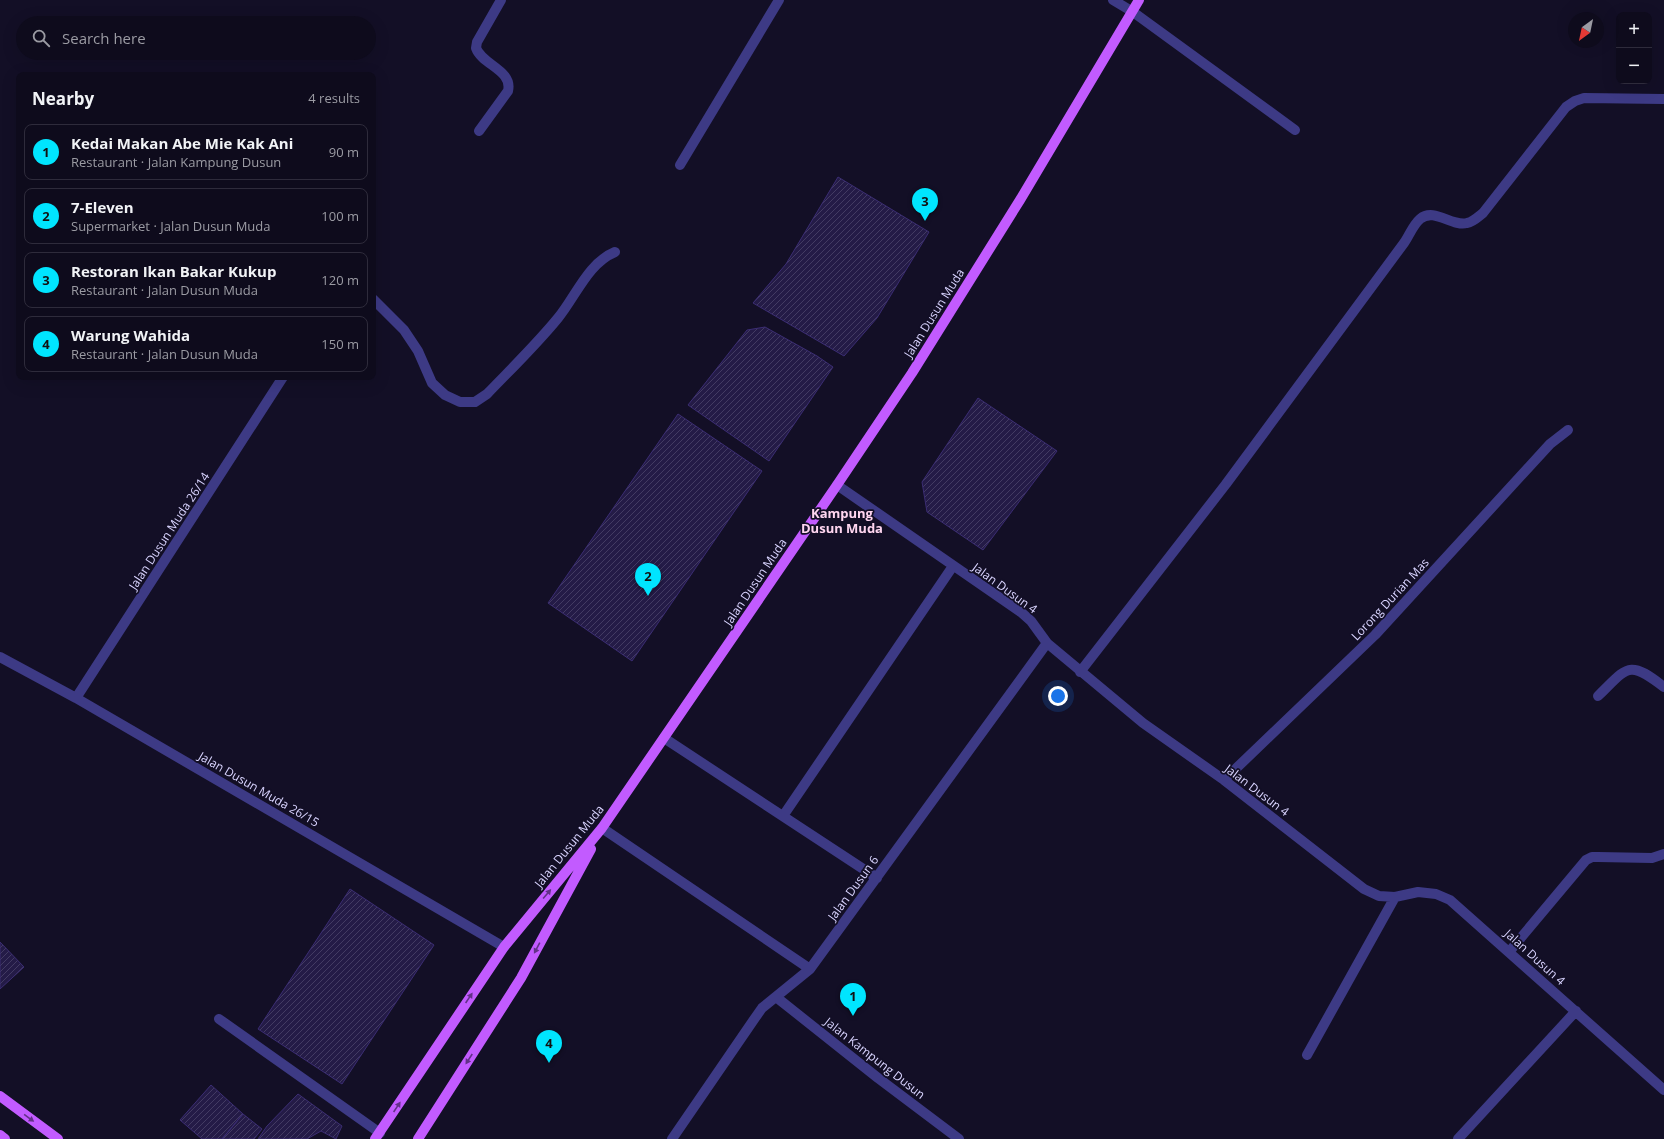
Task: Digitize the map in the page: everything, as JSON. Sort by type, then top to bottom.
[{"type":"main road","name":"Jalan Dusun Muda","points":[[378,1136],[504,947],[602,828],[837,485],[920,360],[1020,200],[1139,0]]},
{"type":"main road","points":[[418,1139],[521,978],[602,828]]},
{"type":"main road","points":[[0,1096],[58,1139]]},
{"type":"main road","points":[[0,1135],[5,1139]]},
{"type":"street","points":[[479,130],[508,91],[508,80],[480,55],[476,48],[477,42],[501,0]]},
{"type":"street","points":[[680,165],[779,0]]},
{"type":"street","points":[[1113,0],[1133,12],[1295,130]]},
{"type":"street","points":[[1080,672],[1226,484],[1400,249],[1418,220],[1428,215],[1462,224],[1469,223],[1483,213],[1566,107],[1575,101],[1584,98],[1664,99]]},
{"type":"street","points":[[376,302],[404,330],[418,351],[432,383],[445,395],[460,402],[476,402],[487,394],[559,318],[598,263],[615,252]]},
{"type":"street","name":"Jalan Dusun Muda 26/14","points":[[76,698],[281,380]]},
{"type":"street","name":"Lorong Durian Mas","points":[[1224,780],[1375,635],[1550,444],[1568,430]]},
{"type":"street","name":"Jalan Dusun 4","points":[[837,485],[1022,613],[1031,621],[1047,643],[1143,723],[1224,780],[1364,889],[1379,896],[1394,897],[1418,892],[1436,894],[1450,900],[1664,1090]]},
{"type":"street","points":[[783,816],[953,566]]},
{"type":"street","name":"Jalan Dusun 6","points":[[672,1139],[762,1008],[810,969],[1047,643]]},
{"type":"street","name":"Jalan Dusun Muda 26/15","points":[[0,657],[76,698],[504,947]]},
{"type":"street","points":[[1598,696],[1620,675],[1633,669],[1647,673],[1664,686]]},
{"type":"street","points":[[664,738],[877,878]]},
{"type":"street","points":[[602,828],[810,969]]},
{"type":"street","points":[[1509,952],[1586,860],[1598,857],[1652,858],[1664,854]]},
{"type":"street","points":[[1307,1055],[1394,897]]},
{"type":"street","name":"Jalan Kampung Dusun","points":[[776,997],[878,1078],[959,1139]]},
{"type":"street","points":[[1458,1139],[1576,1011]]},
{"type":"street","points":[[219,1019],[378,1136]]},
{"type":"building","points":[[838,177],[929,232],[877,318],[844,356],[753,303],[786,264]]},
{"type":"building","points":[[765,327],[817,356],[833,367],[769,461],[688,405],[747,330]]},
{"type":"building","points":[[978,398],[1057,451],[983,550],[927,512],[922,482]]},
{"type":"building","points":[[678,414],[762,471],[632,661],[548,603]]},
{"type":"building","points":[[350,889],[434,945],[342,1084],[258,1029]]},
{"type":"building","points":[[0,942],[24,967],[0,989]]},
{"type":"building","points":[[211,1085],[243,1114],[222,1139],[202,1139],[180,1120]]},
{"type":"building","points":[[298,1094],[342,1126],[336,1139],[321,1131],[307,1139],[258,1139],[267,1126]]},
{"type":"building","points":[[243,1114],[262,1129],[254,1139],[222,1139]]},
{"type":"place","name":"Restoran Ikan Bakar Kukup","points":[[925,221]]},
{"type":"place","name":"7-Eleven","points":[[648,596]]},
{"type":"place","name":"Kedai Makan Abe Mie Kak Ani","points":[[853,1016]]},
{"type":"place","name":"Warung Wahida","points":[[549,1063]]},
{"type":"district","name":"Kampung Dusun Muda","points":[[842,520]]}]
